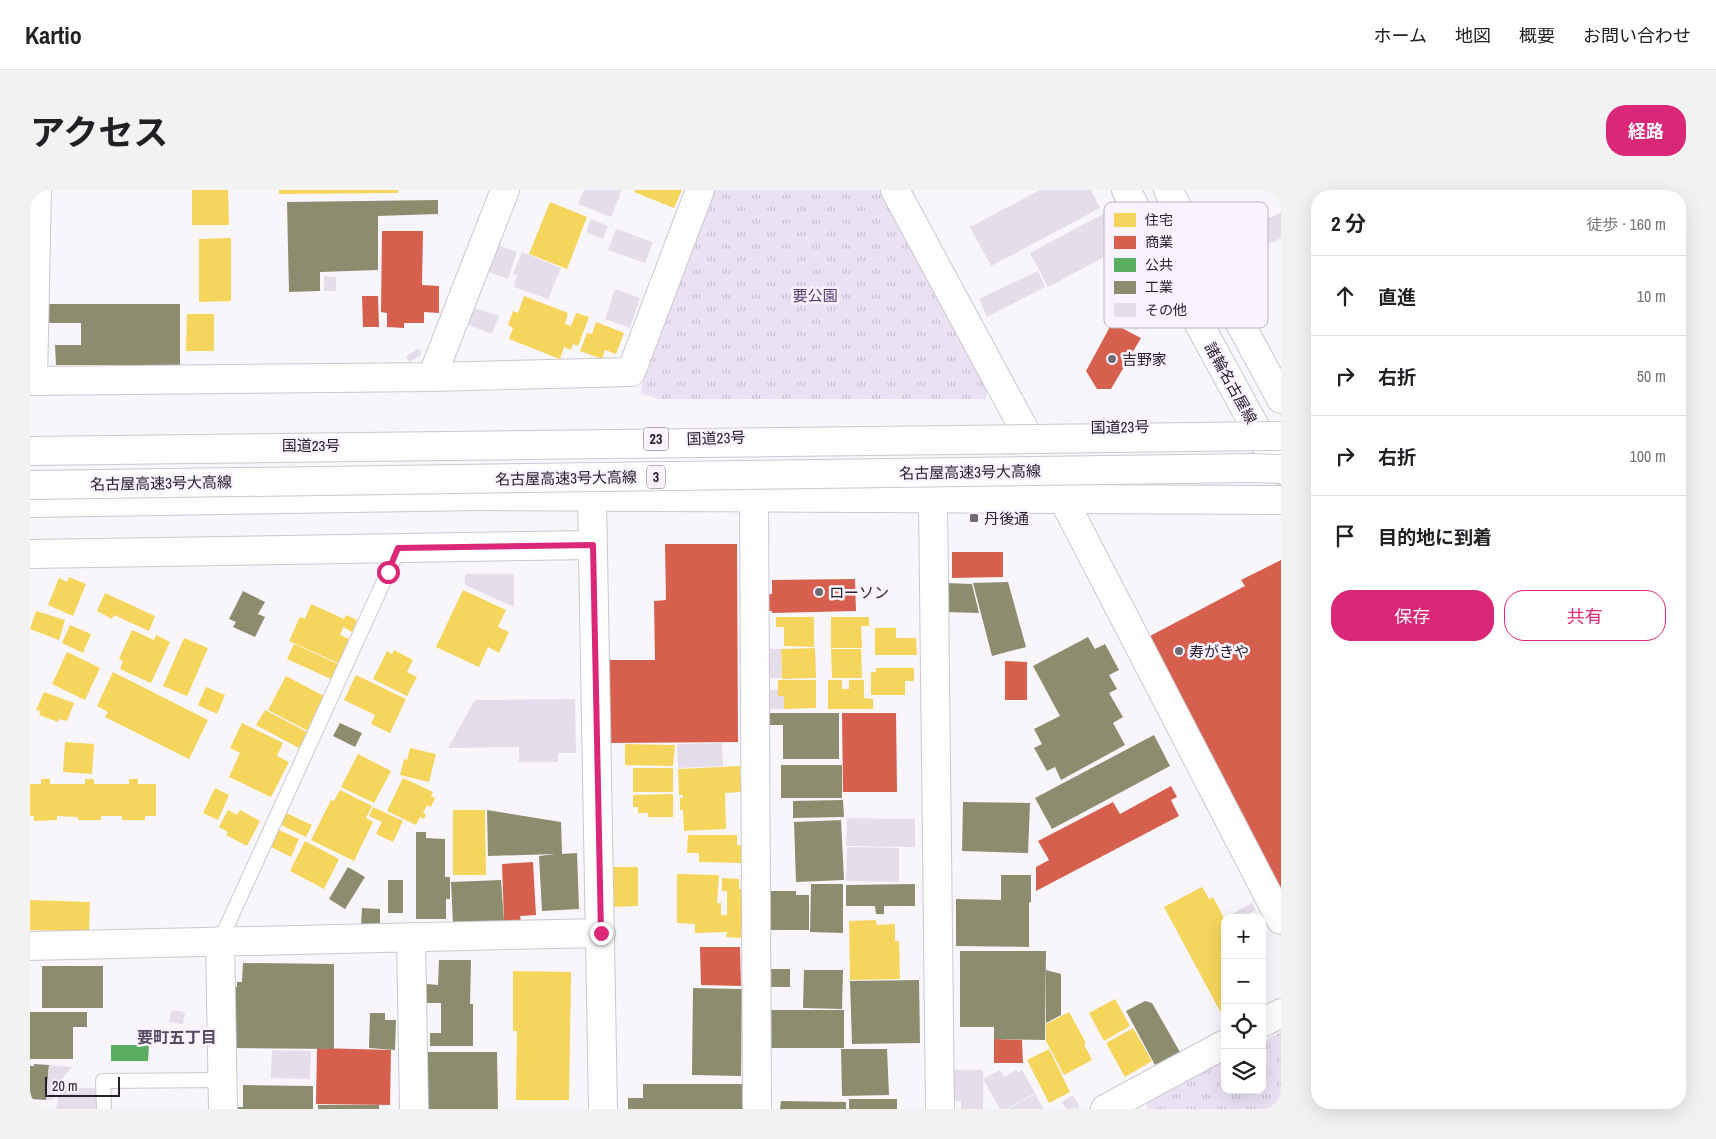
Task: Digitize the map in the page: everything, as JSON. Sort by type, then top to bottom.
[{"type":"main road","points":[[36,190],[32,381],[631,372],[700,190]]},
{"type":"main road","points":[[432,376],[505,190]]},
{"type":"main road","points":[[895,190],[1024,429]]},
{"type":"main road","name":"諸輪名古屋線","points":[[1126,190],[1133,202]]},
{"type":"main road","points":[[1168,190],[1174,202]]},
{"type":"main road","name":"諸輪名古屋線","points":[[1201,328],[1281,470]]},
{"type":"main road","points":[[1243,328],[1281,399]]},
{"type":"main road","name":"国道23号","points":[[30,446],[480,444],[1281,423]]},
{"type":"main road","name":"3","points":[[30,451],[1281,436]]},
{"type":"main road","name":"名古屋高速3号大高線","points":[[30,485],[1253,468],[1281,470]]},
{"type":"main road","points":[[30,503],[482,496],[1281,500]]},
{"type":"main road","points":[[592,497],[603,1109]]},
{"type":"main road","points":[[754,497],[757,1109]]},
{"type":"main road","points":[[933,498],[940,1109]]},
{"type":"main road","points":[[1063,498],[1281,920]]},
{"type":"main road","points":[[30,554],[593,545]]},
{"type":"main road","points":[[30,946],[601,933]]},
{"type":"main road","points":[[411,937],[414,1109]]},
{"type":"main road","points":[[220,942],[223,1109]]},
{"type":"main road","points":[[1266,1021],[1281,1013]]},
{"type":"main road","points":[[1122,1105],[1221,1046]]},
{"type":"lane","points":[[220,942],[398,548]]},
{"type":"lane","points":[[104,1109],[103,1081],[223,1080]]},
{"type":"green space","name":"要公園","points":[[712,190],[885,190],[989,382],[986,399],[658,399],[641,393],[642,377]]},
{"type":"green space","points":[[1281,1032],[1281,1109],[1148,1109],[1145,1102],[1221,1063],[1221,1094],[1266,1094],[1266,1040]]},
{"type":"building: 住宅","points":[[192,190],[228,190],[229,225],[192,225]]},
{"type":"building: 住宅","points":[[279,190],[398,190],[398,193],[279,194]]},
{"type":"building: 住宅","points":[[635,190],[682,190],[674,208],[634,192]]},
{"type":"building: 住宅","points":[[550,202],[587,217],[567,269],[529,254]]},
{"type":"building: 住宅","points":[[231,238],[231,301],[199,302],[199,239]]},
{"type":"building: 住宅","points":[[524,296],[568,313],[565,324],[571,326],[576,313],[589,317],[578,346],[573,344],[571,350],[564,347],[560,359],[509,339],[513,328],[508,325],[513,311],[518,313]]},
{"type":"building: 住宅","points":[[187,314],[214,314],[214,351],[186,351]]},
{"type":"building: 住宅","points":[[596,322],[624,333],[616,354],[605,350],[602,359],[580,351],[587,333],[592,334]]},
{"type":"building: 住宅","points":[[69,577],[86,584],[73,616],[48,605],[59,578],[67,582]]},
{"type":"building: 住宅","points":[[463,590],[506,610],[498,627],[509,632],[499,653],[488,647],[479,667],[436,647]]},
{"type":"building: 住宅","points":[[105,593],[155,616],[149,631],[114,615],[112,619],[97,611]]},
{"type":"building: 住宅","points":[[311,604],[344,619],[346,615],[357,620],[352,632],[343,627],[340,635],[349,639],[338,663],[289,641],[300,617],[305,619]]},
{"type":"building: 住宅","points":[[36,611],[65,620],[59,640],[30,629]]},
{"type":"building: 住宅","points":[[776,617],[814,617],[814,647],[784,646],[784,627],[776,627]]},
{"type":"building: 住宅","points":[[831,617],[869,617],[869,626],[861,626],[862,648],[831,648]]},
{"type":"building: 住宅","points":[[70,625],[91,634],[83,653],[62,643]]},
{"type":"building: 住宅","points":[[875,628],[896,628],[896,638],[916,638],[917,655],[875,655]]},
{"type":"building: 住宅","points":[[132,630],[154,640],[156,635],[170,642],[151,683],[120,669],[123,661],[119,659]]},
{"type":"building: 住宅","points":[[184,638],[208,648],[187,696],[163,686]]},
{"type":"building: 住宅","points":[[294,644],[338,664],[331,679],[287,659]]},
{"type":"building: 住宅","points":[[815,648],[816,678],[782,679],[781,649]]},
{"type":"building: 住宅","points":[[831,649],[861,649],[862,678],[832,678]]},
{"type":"building: 住宅","points":[[394,650],[413,660],[407,672],[417,677],[407,696],[373,679],[387,651],[392,654]]},
{"type":"building: 住宅","points":[[67,652],[100,668],[85,700],[52,684]]},
{"type":"building: 住宅","points":[[876,668],[914,668],[914,681],[905,681],[905,695],[871,695],[871,672],[876,672]]},
{"type":"building: 住宅","points":[[113,672],[208,720],[189,759],[105,717],[108,712],[97,706]]},
{"type":"building: 住宅","points":[[356,675],[406,699],[390,733],[371,724],[375,715],[344,700]]},
{"type":"building: 住宅","points":[[286,676],[324,696],[308,731],[268,710]]},
{"type":"building: 住宅","points":[[778,680],[816,680],[816,708],[784,709],[784,696],[778,696]]},
{"type":"building: 住宅","points":[[828,680],[842,680],[842,689],[849,689],[849,680],[864,680],[864,698],[873,699],[873,709],[828,709]]},
{"type":"building: 住宅","points":[[206,687],[225,695],[217,714],[198,705]]},
{"type":"building: 住宅","points":[[44,692],[74,703],[67,721],[60,719],[58,722],[39,715],[41,711],[36,710]]},
{"type":"building: 住宅","points":[[265,710],[307,732],[299,748],[256,725]]},
{"type":"building: 住宅","points":[[242,723],[283,743],[277,756],[289,762],[271,797],[229,777],[240,753],[230,748]]},
{"type":"building: 住宅","points":[[65,742],[94,744],[92,774],[63,772]]},
{"type":"building: 住宅","points":[[625,744],[675,745],[673,766],[625,765]]},
{"type":"building: 住宅","points":[[410,748],[436,754],[429,782],[400,775],[404,759],[407,760]]},
{"type":"building: 住宅","points":[[358,754],[391,771],[374,803],[341,787]]},
{"type":"building: 住宅","points":[[740,766],[741,792],[725,793],[726,829],[684,831],[683,810],[680,810],[680,798],[683,798],[683,795],[679,795],[678,769]]},
{"type":"building: 住宅","points":[[633,768],[673,768],[673,792],[633,792]]},
{"type":"building: 住宅","points":[[403,778],[433,792],[431,796],[435,798],[431,807],[427,805],[423,813],[426,814],[424,819],[420,817],[416,825],[387,811]]},
{"type":"building: 住宅","points":[[41,779],[50,779],[50,784],[85,784],[85,779],[94,779],[94,784],[129,784],[129,779],[138,779],[138,784],[156,784],[156,816],[145,816],[145,820],[122,820],[122,816],[101,816],[101,820],[78,820],[78,817],[57,816],[57,820],[34,821],[34,816],[30,816],[30,784],[41,784]]},
{"type":"building: 住宅","points":[[215,788],[229,795],[218,820],[203,813]]},
{"type":"building: 住宅","points":[[340,790],[372,806],[366,818],[373,822],[354,861],[311,840],[331,800],[334,801]]},
{"type":"building: 住宅","points":[[673,794],[673,817],[648,817],[648,813],[638,813],[638,807],[633,807],[633,795]]},
{"type":"building: 住宅","points":[[373,807],[403,821],[393,842],[376,834],[382,822],[369,816]]},
{"type":"building: 住宅","points":[[228,810],[237,815],[240,810],[260,821],[247,846],[226,835],[228,832],[219,827]]},
{"type":"building: 住宅","points":[[453,810],[485,810],[486,875],[453,875]]},
{"type":"building: 住宅","points":[[284,812],[312,825],[306,837],[279,824]]},
{"type":"building: 住宅","points":[[277,829],[299,839],[291,857],[269,846]]},
{"type":"building: 住宅","points":[[688,835],[737,835],[737,845],[741,845],[741,863],[699,862],[699,853],[687,853]]},
{"type":"building: 住宅","points":[[305,841],[339,859],[324,889],[290,871]]},
{"type":"building: 住宅","points":[[613,867],[638,867],[638,906],[613,907]]},
{"type":"building: 住宅","points":[[677,874],[719,875],[717,903],[721,903],[721,915],[727,915],[727,891],[722,891],[722,878],[739,879],[739,889],[742,889],[741,938],[726,937],[727,932],[695,933],[695,924],[677,923]]},
{"type":"building: 住宅","points":[[1202,887],[1209,899],[1213,897],[1222,914],[1221,1013],[1164,907]]},
{"type":"building: 住宅","points":[[30,900],[90,902],[89,932],[30,930]]},
{"type":"building: 住宅","points":[[876,920],[877,925],[895,924],[895,941],[899,941],[900,979],[850,980],[849,921]]},
{"type":"building: 住宅","points":[[513,971],[571,972],[569,1100],[516,1100],[517,1031],[513,1031]]},
{"type":"building: 住宅","points":[[1115,999],[1130,1026],[1104,1041],[1089,1013]]},
{"type":"building: 住宅","points":[[1069,1012],[1086,1043],[1084,1044],[1092,1060],[1064,1075],[1046,1041],[1046,1024]]},
{"type":"building: 住宅","points":[[1133,1028],[1152,1061],[1125,1077],[1106,1043]]},
{"type":"building: 住宅","points":[[1049,1049],[1070,1092],[1049,1103],[1027,1060]]},
{"type":"building: 商業","points":[[382,231],[423,231],[422,285],[439,286],[439,313],[424,312],[424,323],[404,323],[404,328],[387,327],[387,313],[381,312]]},
{"type":"building: 商業","points":[[362,296],[378,296],[379,327],[363,327]]},
{"type":"building: 商業","points":[[1109,328],[1122,328],[1141,338],[1111,389],[1097,389],[1086,371]]},
{"type":"building: 商業","points":[[665,544],[737,544],[738,742],[608,743],[608,660],[655,660],[654,601],[666,600]]},
{"type":"building: 商業","points":[[952,552],[1003,552],[1003,577],[952,578]]},
{"type":"building: 商業","points":[[1281,560],[1281,889],[1150,636],[1245,586],[1241,580]]},
{"type":"building: 商業","points":[[855,579],[856,611],[772,613],[772,611],[765,611],[765,594],[772,594],[772,580]]},
{"type":"building: 商業","points":[[1005,661],[1027,662],[1027,700],[1005,700]]},
{"type":"building: 商業","points":[[842,713],[896,713],[897,792],[843,792]]},
{"type":"building: 商業","points":[[1171,786],[1177,797],[1171,800],[1179,816],[1036,891],[1036,867],[1049,860],[1038,841],[1113,802],[1120,814]]},
{"type":"building: 商業","points":[[533,862],[536,915],[520,916],[521,921],[504,922],[502,864]]},
{"type":"building: 商業","points":[[700,947],[740,947],[741,986],[701,985]]},
{"type":"building: 商業","points":[[994,1039],[1022,1040],[1023,1063],[994,1063]]},
{"type":"building: 商業","points":[[317,1048],[391,1050],[390,1105],[316,1104]]},
{"type":"building: 公共","points":[[111,1045],[149,1045],[148,1061],[111,1061]]},
{"type":"building: 工業","points":[[438,200],[438,214],[378,216],[378,270],[320,272],[320,291],[289,292],[287,202]]},
{"type":"building: 工業","points":[[45,304],[180,304],[180,365],[56,365],[55,345],[81,345],[81,323],[44,323]]},
{"type":"building: 工業","points":[[1008,582],[1026,647],[992,656],[973,583]]},
{"type":"building: 工業","points":[[945,583],[972,584],[979,613],[944,612]]},
{"type":"building: 工業","points":[[243,591],[265,602],[258,614],[265,617],[255,637],[233,627],[236,622],[229,619]]},
{"type":"building: 工業","points":[[1088,637],[1095,649],[1105,644],[1119,670],[1109,675],[1117,689],[1109,693],[1123,717],[1113,723],[1125,745],[1061,780],[1055,767],[1047,771],[1034,748],[1042,744],[1034,729],[1060,716],[1033,666]]},
{"type":"building: 工業","points":[[765,713],[839,713],[839,759],[783,759],[783,725],[766,725]]},
{"type":"building: 工業","points":[[340,723],[362,733],[355,747],[333,736]]},
{"type":"building: 工業","points":[[1154,735],[1170,766],[1052,829],[1035,798]]},
{"type":"building: 工業","points":[[781,765],[842,765],[842,798],[781,798]]},
{"type":"building: 工業","points":[[843,800],[844,817],[793,818],[793,801]]},
{"type":"building: 工業","points":[[963,802],[1030,803],[1028,853],[962,851]]},
{"type":"building: 工業","points":[[487,810],[561,822],[562,854],[577,853],[579,909],[542,911],[539,856],[555,854],[488,856]]},
{"type":"building: 工業","points":[[841,820],[844,880],[796,882],[794,822]]},
{"type":"building: 工業","points":[[416,832],[426,832],[426,838],[445,839],[445,877],[450,877],[450,899],[446,899],[446,919],[416,919]]},
{"type":"building: 工業","points":[[348,867],[365,877],[345,909],[329,899]]},
{"type":"building: 工業","points":[[1001,875],[1031,875],[1029,947],[956,946],[956,899],[1001,900]]},
{"type":"building: 工業","points":[[388,880],[403,880],[403,913],[388,913]]},
{"type":"building: 工業","points":[[501,880],[504,921],[453,924],[451,882]]},
{"type":"building: 工業","points":[[811,884],[843,884],[843,933],[810,932]]},
{"type":"building: 工業","points":[[915,884],[915,906],[884,906],[884,914],[876,914],[875,906],[846,906],[846,885]]},
{"type":"building: 工業","points":[[770,891],[796,891],[796,895],[809,895],[809,930],[769,930]]},
{"type":"building: 工業","points":[[362,908],[380,909],[380,926],[361,926]]},
{"type":"building: 工業","points":[[960,951],[1046,951],[1045,1040],[994,1039],[994,1027],[960,1027]]},
{"type":"building: 工業","points":[[439,960],[471,960],[470,1004],[473,1004],[473,1046],[430,1046],[430,1033],[441,1033],[441,1003],[426,1003],[427,984],[438,985]]},
{"type":"building: 工業","points":[[243,963],[334,964],[334,1049],[233,1048],[233,987],[237,987],[237,982],[242,982]]},
{"type":"building: 工業","points":[[42,966],[103,966],[103,1008],[42,1008]]},
{"type":"building: 工業","points":[[771,969],[790,969],[790,987],[771,987]]},
{"type":"building: 工業","points":[[804,970],[843,970],[842,1009],[803,1008]]},
{"type":"building: 工業","points":[[1046,970],[1061,974],[1061,1015],[1046,1023]]},
{"type":"building: 工業","points":[[919,980],[920,1043],[852,1044],[850,981]]},
{"type":"building: 工業","points":[[693,988],[742,989],[741,1076],[692,1075]]},
{"type":"building: 工業","points":[[1145,1001],[1152,1003],[1180,1052],[1155,1065],[1126,1011]]},
{"type":"building: 工業","points":[[771,1010],[844,1010],[844,1048],[771,1048]]},
{"type":"building: 工業","points":[[30,1012],[87,1012],[87,1027],[73,1027],[73,1059],[30,1059]]},
{"type":"building: 工業","points":[[370,1013],[385,1013],[385,1020],[396,1020],[395,1050],[369,1048]]},
{"type":"building: 工業","points":[[841,1049],[887,1049],[889,1095],[842,1096]]},
{"type":"building: 工業","points":[[426,1052],[497,1052],[498,1109],[426,1109]]},
{"type":"building: 工業","points":[[34,1064],[49,1065],[46,1100],[30,1099],[30,1066],[34,1066]]},
{"type":"building: 工業","points":[[643,1084],[745,1084],[745,1109],[628,1109],[628,1098],[643,1098]]},
{"type":"building: 工業","points":[[243,1085],[313,1086],[313,1109],[234,1109],[234,1107],[243,1107]]},
{"type":"building: 工業","points":[[849,1099],[897,1099],[897,1109],[849,1109]]},
{"type":"building: 工業","points":[[781,1101],[846,1102],[846,1109],[780,1109]]},
{"type":"building: 工業","points":[[30,1105],[38,1106],[38,1109],[30,1109]]},
{"type":"building: 工業","points":[[318,1105],[379,1105],[379,1109],[318,1109]]},
{"type":"building: その他","points":[[584,190],[622,190],[611,217],[578,204]]},
{"type":"building: その他","points":[[1040,190],[1091,190],[1100,208],[991,266],[970,227]]},
{"type":"building: その他","points":[[1281,212],[1281,238],[1268,244],[1268,219]]},
{"type":"building: その他","points":[[1104,214],[1104,257],[1048,287],[1030,253]]},
{"type":"building: その他","points":[[591,219],[608,226],[603,239],[586,232]]},
{"type":"building: その他","points":[[616,229],[653,242],[645,263],[608,250]]},
{"type":"building: その他","points":[[498,245],[517,252],[508,279],[489,272]]},
{"type":"building: その他","points":[[522,252],[561,268],[548,299],[514,287],[517,275],[513,274]]},
{"type":"building: その他","points":[[1038,271],[1045,287],[987,317],[979,299]]},
{"type":"building: その他","points":[[324,276],[336,277],[336,291],[324,291]]},
{"type":"building: その他","points":[[615,289],[640,298],[630,328],[605,319]]},
{"type":"building: その他","points":[[472,307],[499,316],[492,334],[466,324]]},
{"type":"building: その他","points":[[418,348],[422,354],[410,362],[406,357]]},
{"type":"building: その他","points":[[465,574],[514,574],[514,607],[465,585]]},
{"type":"building: その他","points":[[766,649],[781,649],[782,678],[766,678]]},
{"type":"building: その他","points":[[765,690],[778,690],[778,696],[784,696],[784,709],[765,709]]},
{"type":"building: その他","points":[[575,699],[576,753],[558,753],[558,762],[519,762],[519,747],[448,748],[475,700]]},
{"type":"building: その他","points":[[722,743],[723,766],[678,768],[677,744]]},
{"type":"building: その他","points":[[847,818],[915,819],[915,847],[846,846]]},
{"type":"building: その他","points":[[847,847],[899,848],[899,882],[846,881]]},
{"type":"building: その他","points":[[1252,903],[1256,910],[1248,914],[1232,914]]},
{"type":"building: その他","points":[[171,1010],[185,1012],[183,1024],[169,1022]]},
{"type":"building: その他","points":[[272,1050],[311,1051],[310,1079],[271,1078]]},
{"type":"building: その他","points":[[49,1065],[72,1067],[59,1083],[52,1100],[46,1100]]},
{"type":"building: その他","points":[[1270,1065],[1275,1074],[1266,1079],[1266,1067]]},
{"type":"building: その他","points":[[953,1070],[983,1070],[983,1109],[961,1109],[961,1101],[948,1101]]},
{"type":"building: その他","points":[[1000,1070],[1004,1077],[1016,1070],[1018,1073],[1022,1070],[1035,1093],[1006,1109],[1000,1109],[983,1079]]},
{"type":"building: その他","points":[[60,1088],[97,1088],[97,1109],[56,1109]]},
{"type":"building: その他","points":[[1035,1094],[1044,1109],[1008,1109]]},
{"type":"building: その他","points":[[1073,1095],[1080,1108],[1066,1109],[1062,1102]]},
{"type":"place","name":"吉野家","points":[[1112,359]]},
{"type":"place","name":"丹後通","points":[[974,518]]},
{"type":"place","name":"ローソン","points":[[819,592]]},
{"type":"place","name":"寿がきや","points":[[1179,651]]},
{"type":"district","name":"要町五丁目","points":[[177,1037]]},
{"type":"route","points":[[388,572],[398,548],[593,545],[601,933]]}]
